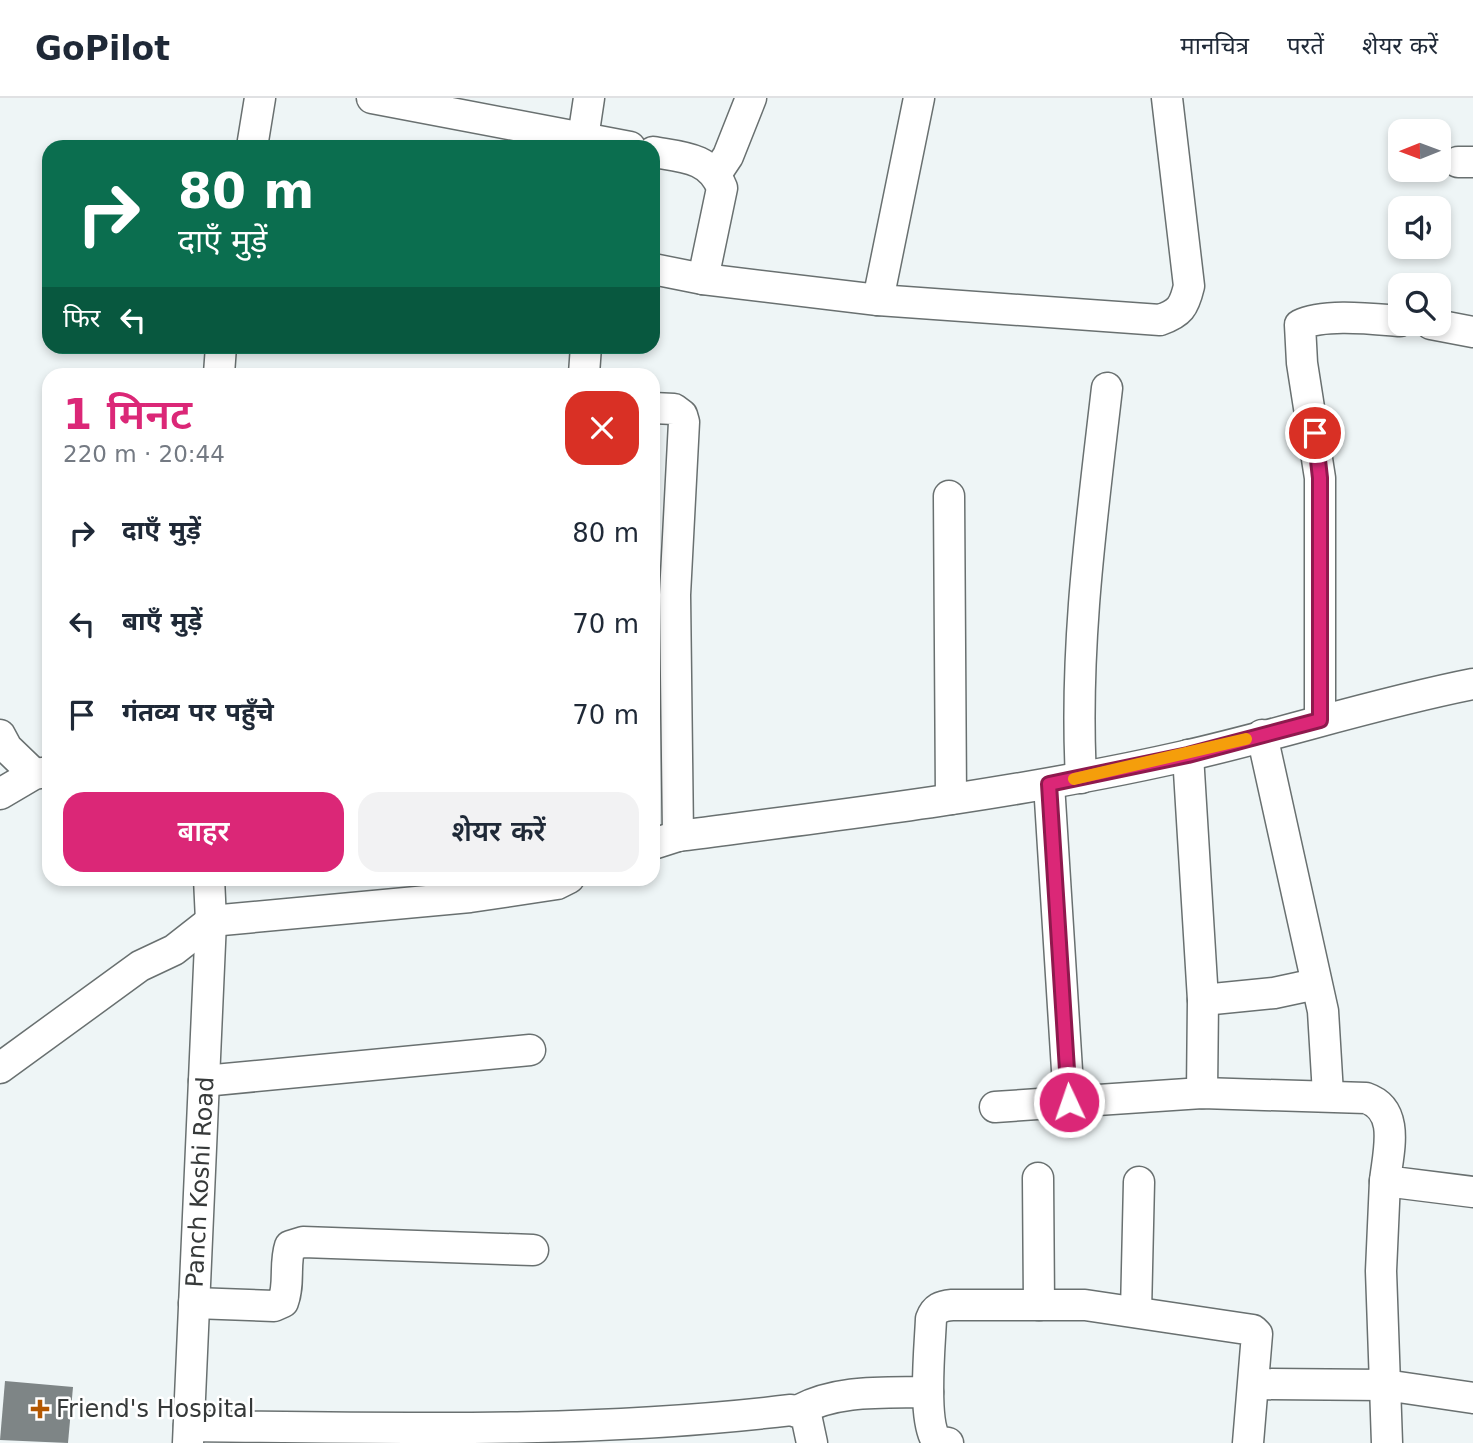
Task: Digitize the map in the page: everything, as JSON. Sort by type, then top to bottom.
[{"type":"street","points":[[253,140],[260,98]]},
{"type":"street","points":[[372,98],[484,108],[593,140]]},
{"type":"street","points":[[583,138],[589,98]]},
{"type":"street","points":[[716,174],[728,156],[751,98]]},
{"type":"street","points":[[878,300],[919,98]]},
{"type":"street","points":[[660,271],[878,300],[1160,320],[1177,314],[1185,304],[1189,286],[1167,98]]},
{"type":"street","points":[[660,154],[706,164],[716,174],[722,188],[703,279]]},
{"type":"street","points":[[1320,720],[1320,478],[1300,325],[1308,320],[1388,321]]},
{"type":"street","points":[[1451,328],[1473,332]]},
{"type":"street","points":[[1082,778],[1078,710],[1080,638],[1107,388]]},
{"type":"street","points":[[660,408],[674,409],[682,415],[684,422],[666,840],[1082,778],[1188,755],[1473,684]]},
{"type":"street","points":[[949,496],[951,799]]},
{"type":"street","points":[[0,735],[7,748],[41,773],[0,794]]},
{"type":"street","points":[[1262,735],[1323,1011],[1328,1094]]},
{"type":"street","points":[[1188,755],[1203,1000],[1202,1093]]},
{"type":"street","points":[[1049,784],[1069,1102]]},
{"type":"street","name":"Panch Koshi Road","points":[[189,1435],[211,921],[209,886]]},
{"type":"street","points":[[0,1068],[140,966],[174,950],[211,921],[470,897],[543,886]]},
{"type":"street","points":[[1203,1000],[1274,993],[1317,984]]},
{"type":"street","points":[[204,1082],[530,1050]]},
{"type":"street","points":[[995,1107],[1202,1093],[1328,1094],[1379,1102],[1387,1112],[1389,1129],[1381,1271],[1387,1443]]},
{"type":"street","points":[[1038,1178],[1039,1305]]},
{"type":"street","points":[[1385,1181],[1473,1192]]},
{"type":"street","points":[[1136,1312],[1139,1182]]},
{"type":"street","points":[[194,1303],[274,1306],[283,1302],[287,1291],[287,1255],[290,1246],[303,1242],[533,1250]]},
{"type":"street","points":[[948,1443],[937,1441],[932,1435],[928,1392],[931,1319],[941,1306],[952,1305],[1085,1305],[1254,1330],[1257,1334],[1248,1443]]},
{"type":"street","points":[[1254,1384],[1385,1385],[1473,1398]]},
{"type":"street","points":[[189,1435],[530,1429],[680,1423],[799,1410],[826,1398],[842,1395],[928,1392]]},
{"type":"street","points":[[799,1410],[806,1415],[810,1424],[812,1443]]},
{"type":"building","points":[[5,1381],[73,1387],[68,1443],[0,1440]]},
{"type":"slow traffic","points":[[1074,779],[1188,755],[1246,739]]},
{"type":"place","name":"Friend's Hospital","points":[[40,1409]]},
{"type":"route","points":[[1069,1102],[1049,784],[1188,755],[1320,720],[1320,478],[1315,433]]}]
